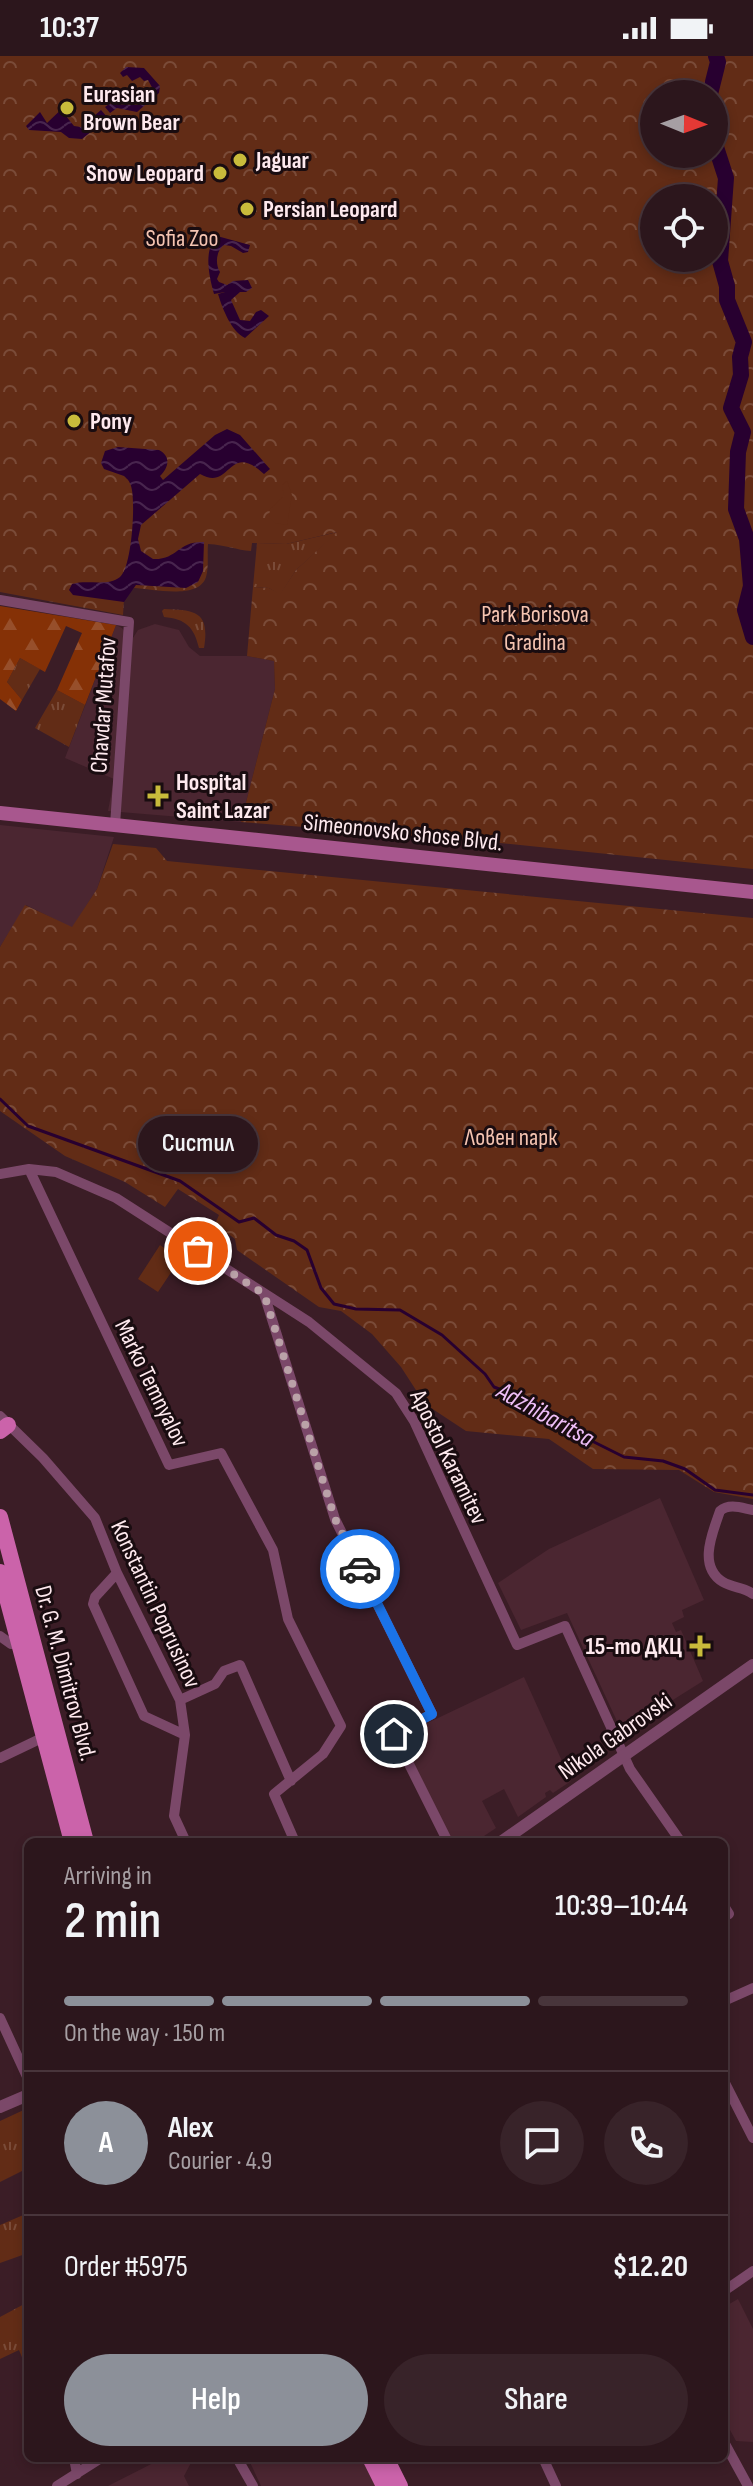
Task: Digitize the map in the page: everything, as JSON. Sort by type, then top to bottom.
[{"type":"main road","name":"Simeonovsko shose Blvd.","points":[[0,813],[753,892]]},
{"type":"main road","name":"Dr. G. M. Dimitrov Blvd.","points":[[0,1517],[85,1838]]},
{"type":"main road","name":"Dr. G. M. Dimitrov Blvd.","points":[[0,1572],[71,1838]]},
{"type":"main road","points":[[372,2462],[384,2486]]},
{"type":"main road","points":[[388,2462],[400,2486]]},
{"type":"street","name":"Chavdar Mutafov","points":[[0,600],[129,622],[115,825]]},
{"type":"street","name":"Apostol Karamitev","points":[[0,1174],[29,1169],[56,1172],[116,1198],[309,1322],[396,1393],[414,1421],[517,1645],[565,1626],[630,1769],[678,1838]]},
{"type":"street","name":"Marko Temnyalov","points":[[29,1169],[169,1465],[221,1453],[273,1550],[288,1619],[341,1726],[323,1754],[291,1781]]},
{"type":"street","points":[[264,1294],[335,1519],[432,1714],[394,1734],[446,1838]]},
{"type":"street","name":"Konstantin Poprusinov","points":[[3,1424],[43,1458],[95,1518],[117,1573],[180,1700],[185,1735],[174,1816],[184,1838]]},
{"type":"street","points":[[753,1510],[724,1507],[708,1551],[715,1574],[723,1582],[747,1589],[753,1594]]},
{"type":"street","points":[[117,1573],[95,1597],[93,1604],[144,1716],[185,1735]]},
{"type":"street","points":[[0,1636],[11,1644],[19,1642]]},
{"type":"street","points":[[180,1700],[215,1684],[224,1671],[240,1665],[291,1781],[274,1794],[293,1838]]},
{"type":"street","name":"Nikola Gabrovski","points":[[514,1838],[753,1665]]},
{"type":"street","points":[[0,1758],[44,1737]]},
{"type":"street","points":[[728,1999],[753,1988]]},
{"type":"street","points":[[0,2018],[24,2070]]},
{"type":"street","points":[[728,2089],[753,2138]]},
{"type":"street","points":[[0,2107],[24,2097]]},
{"type":"street","points":[[728,2288],[753,2271]]},
{"type":"street","points":[[728,2449],[748,2486]]},
{"type":"street","points":[[75,2462],[77,2474]]},
{"type":"street","points":[[57,2486],[95,2462]]},
{"type":"street","points":[[239,2462],[253,2486]]},
{"type":"street","points":[[545,2462],[556,2486]]},
{"type":"shaded area","points":[[155,624],[179,630],[189,647],[200,656],[247,656],[274,661],[275,689],[241,822],[108,811],[114,779],[65,758],[116,625],[131,641],[138,630]]},
{"type":"shaded area","points":[[0,825],[114,837],[97,889],[72,928],[26,905],[0,947]]},
{"type":"shaded area","points":[[660,1498],[704,1600],[682,1610],[684,1617],[672,1623],[676,1632],[681,1630],[703,1681],[622,1732],[567,1613],[521,1630],[498,1583],[549,1549]]},
{"type":"shaded area","points":[[524,1677],[571,1781],[553,1793],[550,1790],[545,1793],[546,1797],[518,1817],[504,1789],[482,1801],[496,1828],[481,1838],[451,1838],[398,1737]]},
{"type":"shaded area","points":[[738,2299],[753,2329],[753,2442],[736,2441],[728,2430],[728,2305]]},
{"type":"shaded area","points":[[155,2462],[191,2462],[184,2476],[189,2486],[108,2486]]},
{"type":"shaded area","points":[[250,2462],[367,2462],[379,2486],[261,2486]]},
{"type":"green space","name":"Park Borisova Gradina","points":[[0,56],[753,56],[753,869],[490,842],[241,822],[275,689],[274,661],[247,656],[253,587],[269,588],[280,594],[296,570],[337,532],[286,544],[252,543],[251,551],[208,544],[207,573],[202,584],[194,589],[174,592],[134,588],[124,599],[123,615],[0,592]]},
{"type":"green space","points":[[287,481],[292,495],[287,525],[275,523],[269,517],[270,509],[284,496],[282,485]]},
{"type":"green space","points":[[338,532],[296,570],[280,595],[269,588],[253,587],[257,543],[286,544]]},
{"type":"green space","points":[[0,606],[116,625],[85,705],[57,690],[82,633],[66,626],[45,672],[20,658],[7,682],[22,700],[16,711],[0,699]]},
{"type":"green space","points":[[164,609],[185,610],[198,615],[205,627],[204,648],[199,648],[188,625],[164,617]]},
{"type":"green space","points":[[20,658],[40,669],[22,700],[7,682]]},
{"type":"green space","points":[[57,690],[85,705],[69,747],[35,728]]},
{"type":"green space","name":"Ловен парк","points":[[113,844],[156,848],[167,861],[753,918],[753,1499],[714,1492],[679,1470],[593,1469],[549,1439],[466,1431],[425,1404],[401,1367],[372,1334],[341,1311],[319,1307],[237,1250],[235,1239],[215,1224],[219,1215],[178,1189],[165,1207],[125,1182],[65,1156],[0,1111],[0,947],[25,905],[72,927],[97,889]]},
{"type":"green space","points":[[160,1245],[180,1259],[158,1292],[138,1279]]},
{"type":"green space","points":[[24,2110],[24,2170],[0,2182],[0,2121]]},
{"type":"green space","points":[[24,2215],[24,2254],[0,2263],[0,2225]]},
{"type":"green space","points":[[24,2304],[24,2362],[19,2350],[0,2359],[0,2317]]},
{"type":"water","points":[[126,67],[144,68],[160,86],[159,93],[137,112],[117,108],[110,113],[105,107],[109,104],[138,105],[154,91],[148,80],[140,77],[132,81],[127,75],[123,77],[120,73]]},
{"type":"water","points":[[70,101],[74,106],[66,116],[74,126],[81,127],[101,110],[108,118],[82,139],[69,138],[61,132],[29,130],[26,126],[40,112],[47,123]]},
{"type":"water","points":[[217,236],[250,245],[248,252],[243,253],[224,245],[217,258],[219,282],[227,285],[233,281],[248,280],[252,288],[240,292],[231,300],[240,320],[250,321],[261,310],[269,316],[245,338],[225,313],[218,294],[225,292],[214,294],[209,256]]},
{"type":"water","points":[[227,429],[240,435],[270,469],[264,474],[243,462],[218,477],[200,474],[141,525],[138,539],[141,551],[153,559],[168,557],[188,544],[204,542],[203,571],[198,582],[186,588],[136,585],[124,602],[73,595],[69,590],[72,584],[103,582],[120,577],[130,548],[133,519],[131,486],[124,476],[104,469],[101,463],[105,451],[118,447],[159,450],[167,459],[167,466],[160,476],[163,480],[215,435]]},
{"type":"waterway","points":[[714,80],[718,62],[716,56]]},
{"type":"waterway","points":[[723,168],[726,178],[720,261],[727,286],[727,300],[744,342],[740,357],[741,375],[731,408],[743,432],[738,452],[736,509],[747,539],[751,586],[745,610],[753,637]]},
{"type":"waterway","name":"Adzhibaritsa","points":[[0,1099],[28,1126],[180,1181],[239,1222],[254,1218],[276,1235],[294,1241],[307,1250],[321,1288],[334,1304],[356,1309],[400,1310],[442,1335],[485,1374],[494,1387],[531,1401],[567,1420],[592,1441],[624,1457],[663,1461],[685,1469],[715,1490],[753,1495]]},
{"type":"way so far","points":[[198,1251],[264,1294],[335,1519],[360,1569]]},
{"type":"place","name":"Eurasian Brown Bear","points":[[67,108]]},
{"type":"place","name":"Jaguar","points":[[240,160]]},
{"type":"place","name":"Snow Leopard","points":[[220,173]]},
{"type":"place","name":"Persian Leopard","points":[[247,209]]},
{"type":"place","name":"Pony","points":[[74,421]]},
{"type":"place","name":"Hospital Saint Lazar","points":[[158,796]]},
{"type":"place","name":"Систил","points":[[198,1251]]},
{"type":"place","name":"15-то ДКЦ","points":[[700,1646]]},
{"type":"route","points":[[360,1569],[432,1714],[394,1734]]},
{"type":"park label","name":"Sofia Zoo","points":[[182,238]]}]
